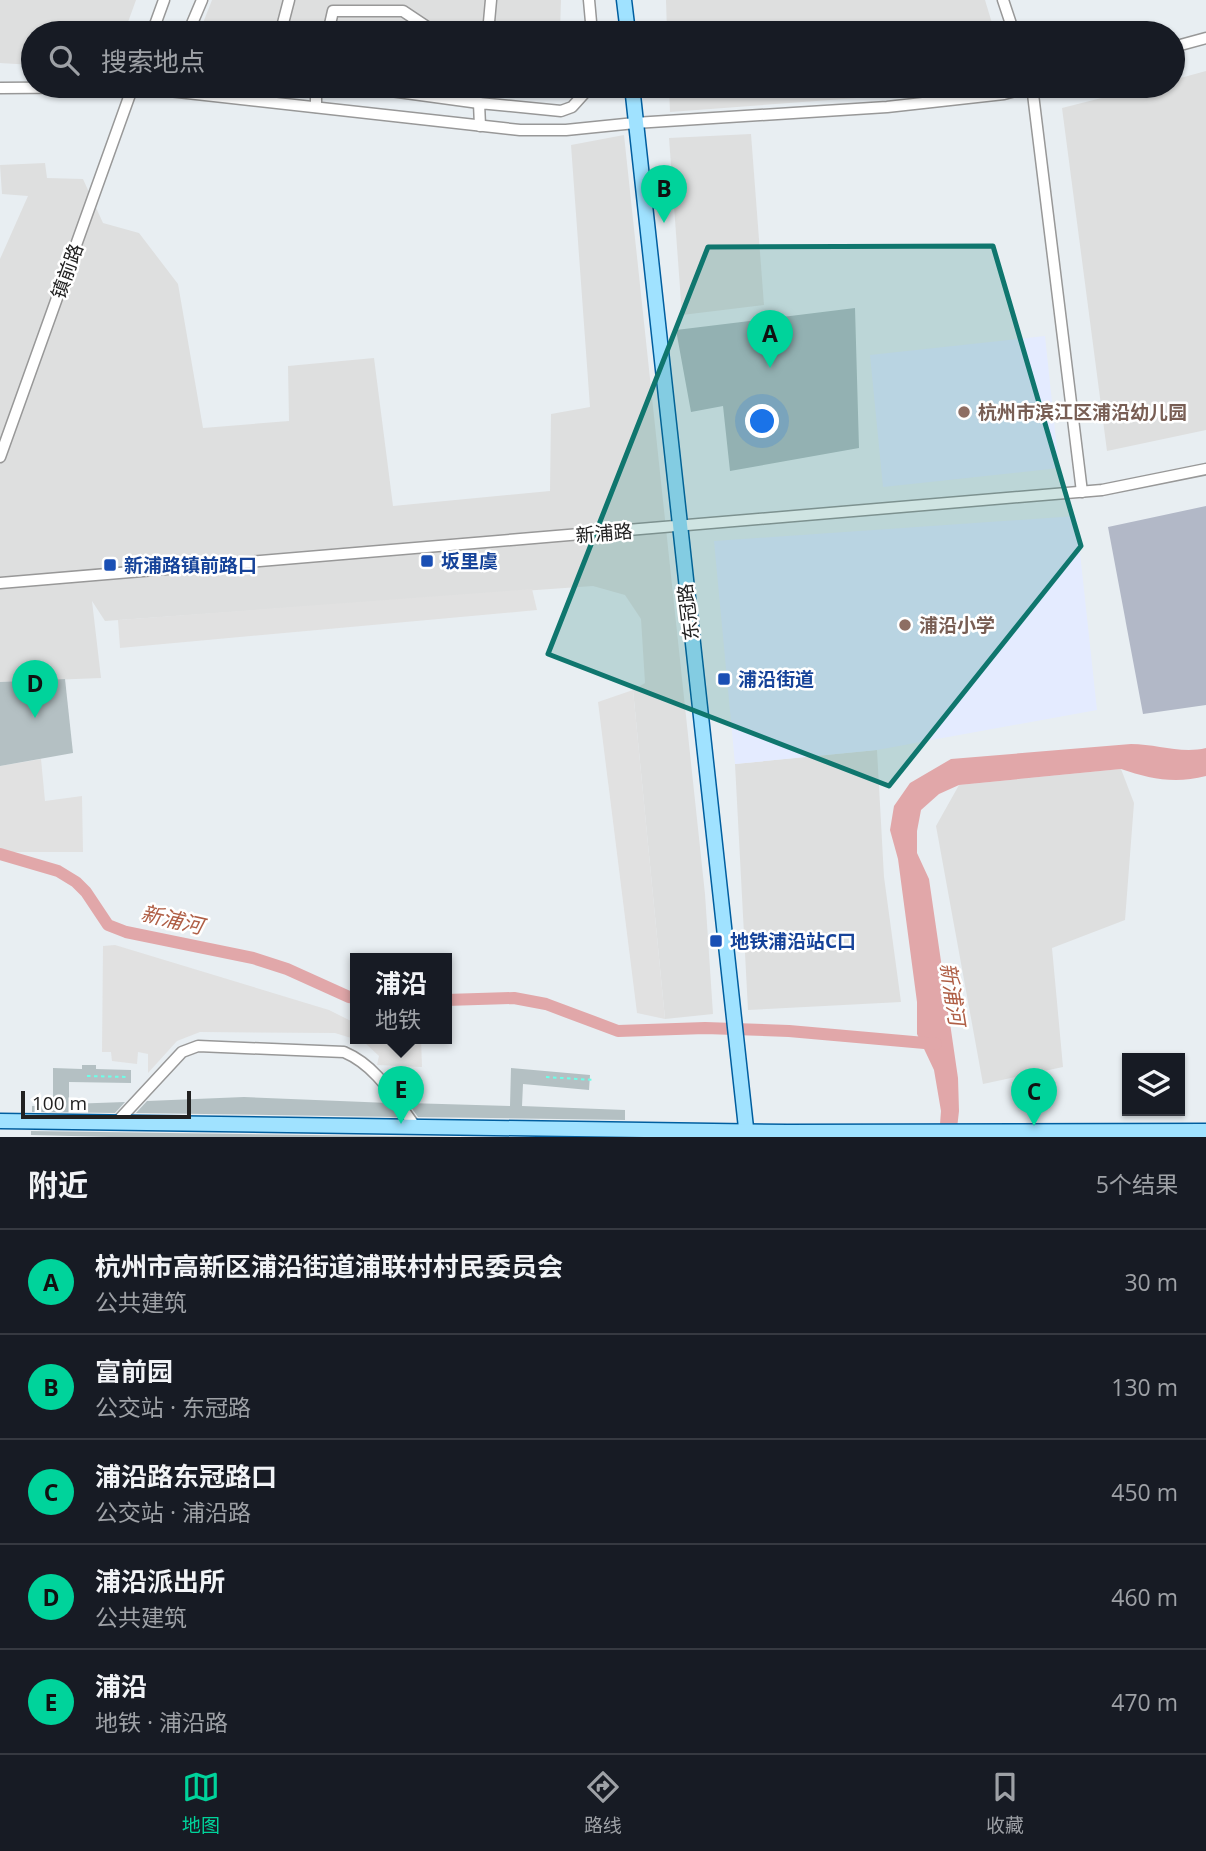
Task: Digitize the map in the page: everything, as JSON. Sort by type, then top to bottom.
[{"type":"main road","points":[[624,0],[627,21]]},
{"type":"main road","name":"东冠路","points":[[633,98],[747,1134]]},
{"type":"main road","points":[[0,1121],[415,1126],[747,1134],[1206,1131]]},
{"type":"street","points":[[156,21],[164,0]]},
{"type":"street","points":[[193,21],[202,0]]},
{"type":"street","points":[[284,21],[289,0]]},
{"type":"street","points":[[489,21],[491,0]]},
{"type":"street","points":[[589,0],[591,21]]},
{"type":"street","points":[[1003,0],[1010,21]]},
{"type":"street","points":[[331,21],[333,11],[403,11],[418,21]]},
{"type":"street","points":[[1185,44],[1206,38]]},
{"type":"street","points":[[0,88],[21,88]]},
{"type":"street","name":"镇前路","points":[[0,457],[4,431],[129,98]]},
{"type":"street","points":[[238,98],[520,130],[566,130],[887,107],[968,98]]},
{"type":"street","points":[[316,98],[316,107]]},
{"type":"street","points":[[443,98],[561,111],[572,107],[580,98]]},
{"type":"street","points":[[1033,98],[1082,492]]},
{"type":"street","points":[[480,103],[480,126]]},
{"type":"street","name":"新浦路","points":[[0,583],[1082,492],[1206,469]]},
{"type":"street","points":[[116,1123],[182,1052],[198,1046],[344,1052],[359,1058],[375,1072],[415,1126]]},
{"type":"path","points":[[87,1076],[129,1077]]},
{"type":"path","points":[[546,1077],[594,1080]]},
{"type":"highlighted area","points":[[993,246],[1081,546],[889,786],[548,654],[708,247]]},
{"type":"shaded area","points":[[0,0],[136,0],[128,21],[21,21],[21,64],[0,63]]},
{"type":"shaded area","points":[[212,0],[561,0],[560,21],[204,21]]},
{"type":"shaded area","points":[[666,0],[985,0],[991,21],[667,21]]},
{"type":"shaded area","points":[[1206,71],[1206,430],[1107,451],[1062,108],[1102,98],[1185,98],[1185,77]]},
{"type":"shaded area","points":[[669,98],[857,98],[670,112]]},
{"type":"shaded area","points":[[751,134],[764,305],[682,315],[669,138]]},
{"type":"shaded area","points":[[624,135],[705,894],[713,1014],[665,1019],[633,690],[645,683],[641,619],[625,595],[593,586],[105,621],[92,601],[101,678],[0,682],[0,259],[28,196],[2,194],[0,165],[45,163],[47,178],[83,179],[103,223],[139,233],[178,284],[203,428],[289,421],[288,366],[374,358],[393,506],[550,491],[551,414],[590,407],[571,145]]},
{"type":"shaded area","name":"杭州市滨江区浦沿幼儿园","points":[[1045,336],[1059,468],[883,487],[870,355]]},
{"type":"shaded area","points":[[1206,506],[1206,705],[1143,714],[1108,527]]},
{"type":"shaded area","name":"浦沿小学","points":[[1076,516],[1097,710],[877,750],[735,764],[714,541]]},
{"type":"shaded area","points":[[532,589],[537,610],[120,648],[118,620]]},
{"type":"shaded area","points":[[633,690],[665,1019],[637,1013],[598,702]]},
{"type":"shaded area","points":[[1131,744],[1187,750],[1206,748],[1206,776],[1184,780],[1163,779],[1121,769],[959,785],[939,794],[921,810],[917,853],[929,879],[958,1078],[959,1111],[956,1137],[939,1137],[941,1111],[934,1070],[917,1034],[917,1002],[898,859],[890,830],[894,806],[910,783],[951,759]]},
{"type":"shaded area","points":[[877,750],[884,877],[901,1002],[748,1010],[735,764]]},
{"type":"shaded area","points":[[41,759],[45,801],[82,796],[83,852],[0,852],[0,766]]},
{"type":"shaded area","points":[[1121,769],[1134,803],[1125,920],[1052,948],[1063,1067],[983,1084],[936,826],[959,785]]},
{"type":"shaded area","points":[[115,945],[329,1010],[350,1020],[350,1038],[335,1033],[200,1032],[177,1041],[148,1073],[148,1054],[138,1052],[137,1064],[112,1061],[111,1052],[102,1052],[103,946]]},
{"type":"shaded area","points":[[366,1044],[421,1044],[422,1067],[377,1065],[379,1056]]},
{"type":"building","points":[[855,308],[859,448],[730,471],[723,406],[691,412],[676,330]]},
{"type":"building","points":[[65,679],[73,753],[0,766],[0,682]]},
{"type":"building","points":[[82,1065],[96,1065],[96,1069],[131,1070],[131,1083],[69,1082],[69,1104],[125,1102],[115,1113],[32,1112],[32,1106],[53,1105],[53,1068],[82,1069]]},
{"type":"building","points":[[511,1068],[590,1075],[589,1090],[523,1084],[522,1106],[625,1110],[625,1120],[418,1117],[408,1103],[510,1106]]},
{"type":"building","points":[[244,1097],[389,1103],[399,1117],[136,1113],[147,1101]]},
{"type":"building","points":[[31,1131],[456,1137],[111,1137],[31,1135]]},
{"type":"waterway","name":"新浦河","points":[[0,854],[58,871],[76,882],[108,925],[126,932],[253,958],[287,969],[350,997]]},
{"type":"waterway","name":"新浦河","points":[[452,1000],[514,998],[546,1004],[618,1031],[705,1028],[789,1031],[936,1044]]},
{"type":"place","name":"富前园","points":[[664,223]]},
{"type":"place","name":"杭州市高新区浦沿街道浦联村村民委员会","points":[[770,368]]},
{"type":"place","name":"杭州市滨江区浦沿幼儿园","points":[[964,412]]},
{"type":"place","name":"坂里虞","points":[[427,561]]},
{"type":"place","name":"新浦路镇前路口","points":[[110,565]]},
{"type":"place","name":"浦沿小学","points":[[905,625]]},
{"type":"place","name":"浦沿街道","points":[[724,679]]},
{"type":"place","name":"浦沿派出所","points":[[35,718]]},
{"type":"place","name":"地铁浦沿站C口","points":[[716,941]]},
{"type":"place","name":"浦沿","points":[[401,1124]]},
{"type":"place","name":"浦沿路东冠路口","points":[[1034,1126]]}]
